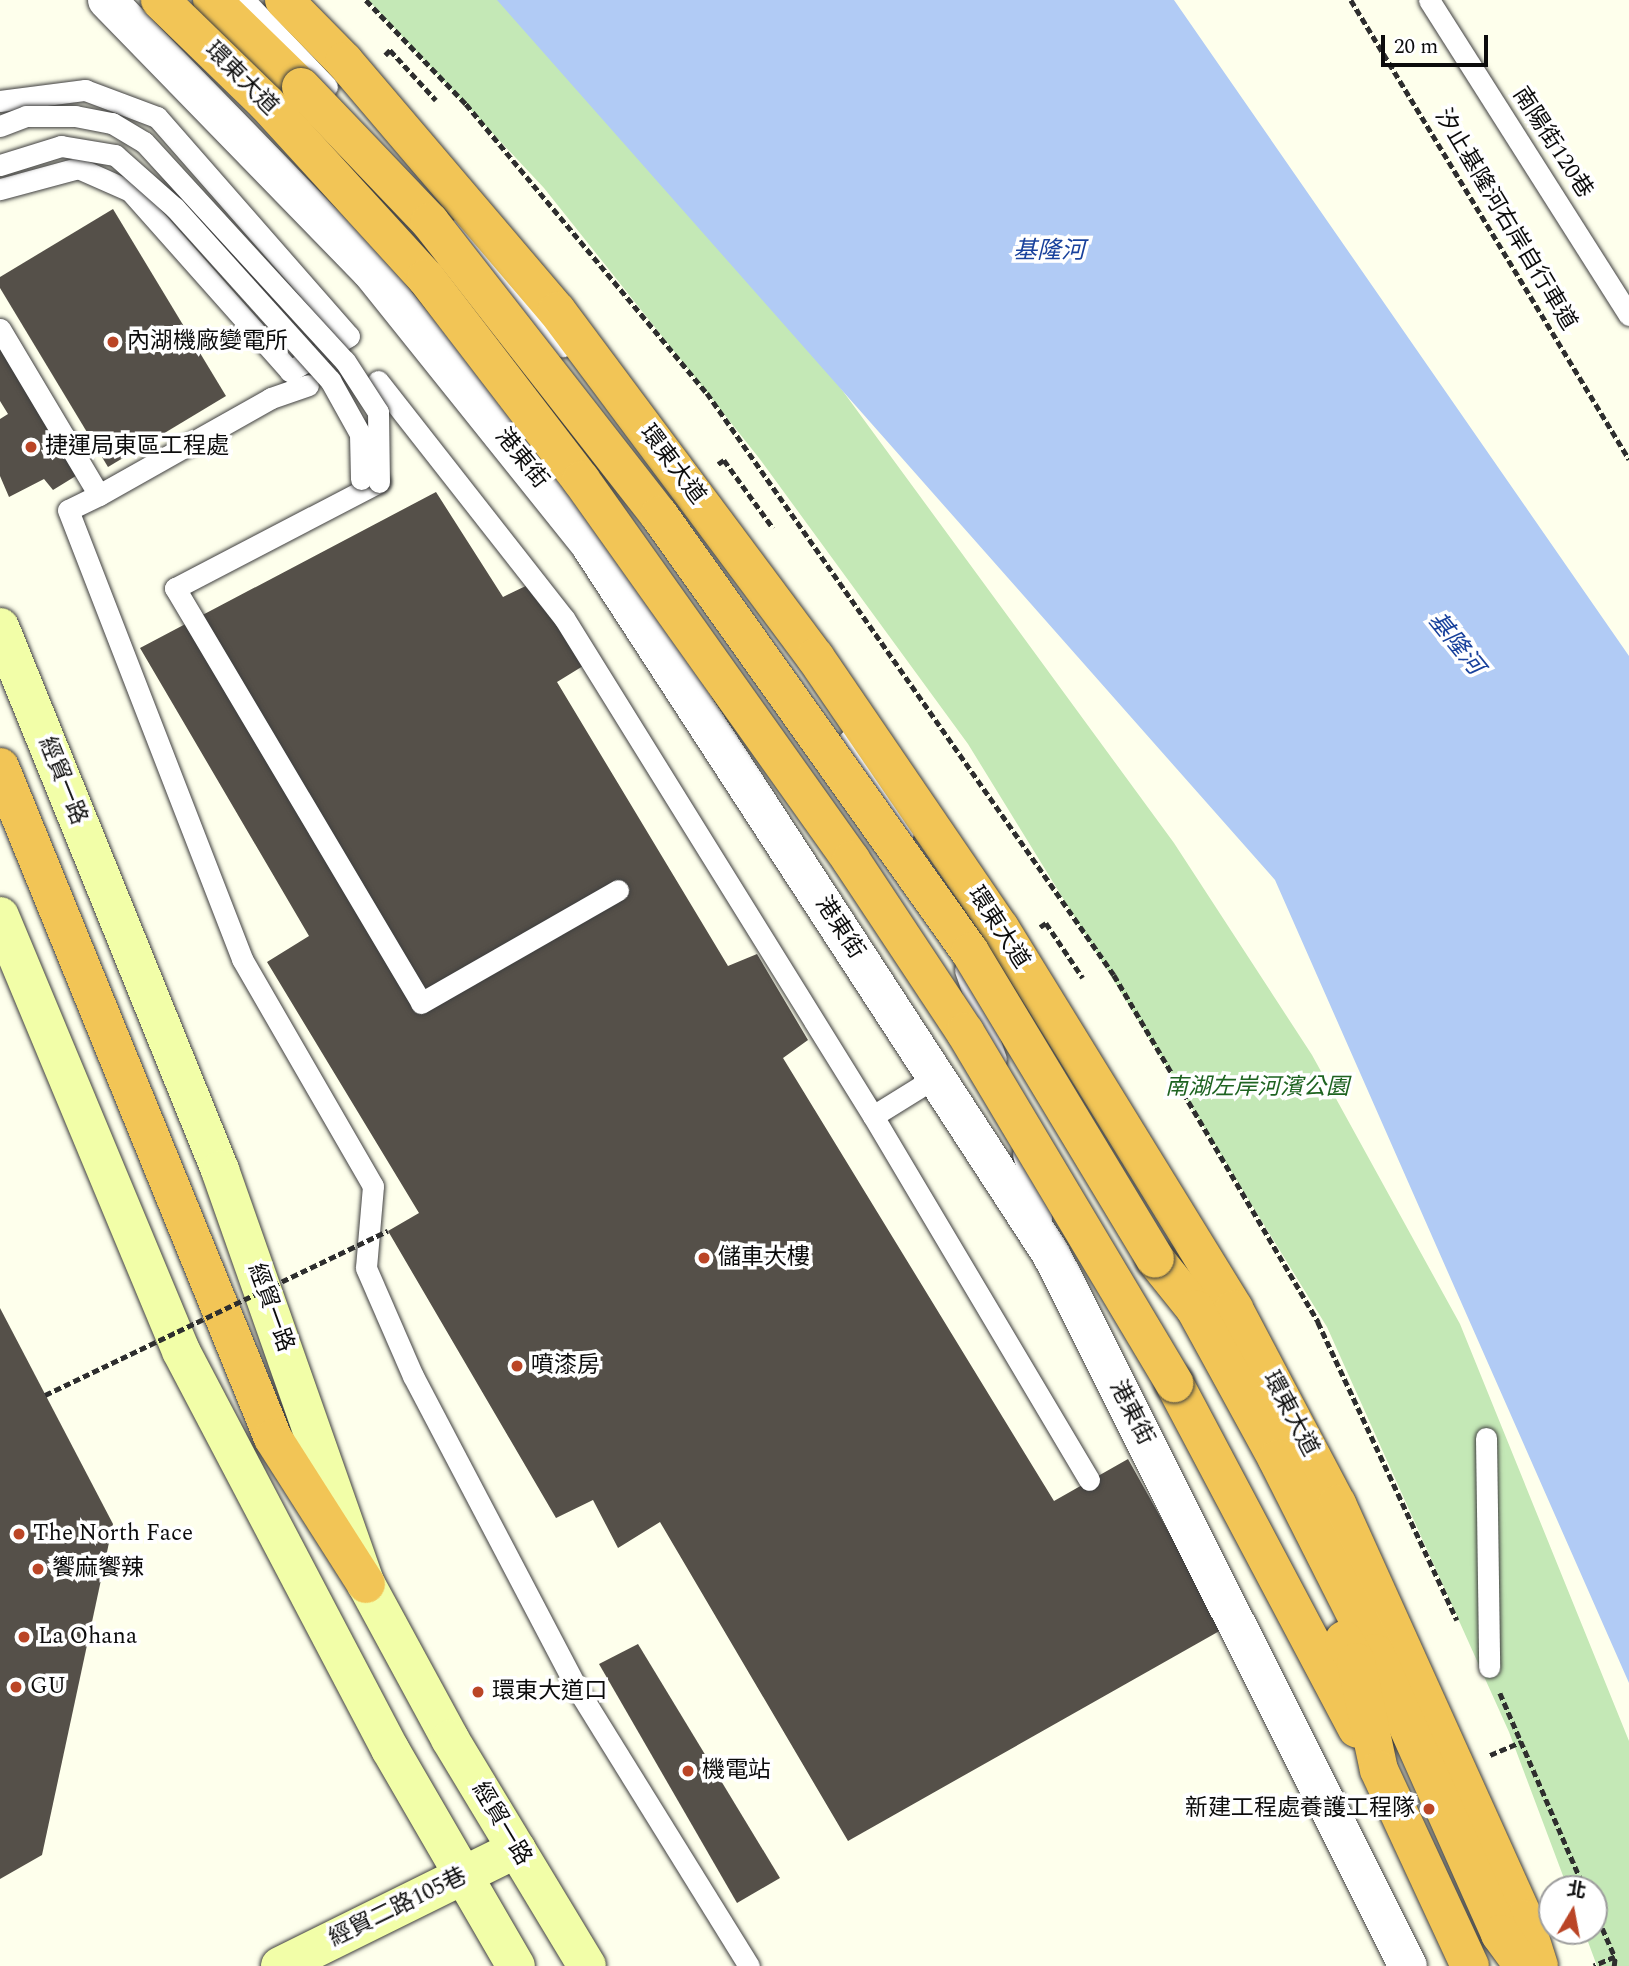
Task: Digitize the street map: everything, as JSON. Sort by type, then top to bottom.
[{"type":"highway","name":"環東大道","points":[[160,0],[266,103],[426,278],[589,491],[851,860],[965,1032],[1174,1383],[1379,1770]]},
{"type":"highway","points":[[212,0],[301,87],[430,222],[659,515],[970,952],[1155,1259],[1195,1308],[1277,1460],[1375,1653],[1500,1934],[1523,1966]]},
{"type":"highway","name":"環東大道","points":[[284,0],[344,61],[557,311],[816,657],[1000,928],[1234,1309],[1337,1504],[1524,1919],[1539,1966]]},
{"type":"highway","points":[[0,767],[273,1438],[366,1584]]},
{"type":"highway","points":[[1155,1259],[1176,1314],[1356,1662],[1379,1770],[1470,1966]]},
{"type":"street","name":"港東街","points":[[107,0],[370,270],[590,545],[1051,1254],[1408,1966]]},
{"type":"street","name":"經貿一路","points":[[0,627],[220,1170],[366,1584],[587,1966]]},
{"type":"street","points":[[0,916],[181,1351],[390,1749],[516,1966]]},
{"type":"street","name":"經貿二路105巷","points":[[280,1966],[517,1849]]},
{"type":"lane","points":[[244,0],[389,152],[664,467],[884,792],[955,942],[995,1053],[1051,1254]]},
{"type":"lane","name":"南陽街120巷","points":[[1429,0],[1629,315]]},
{"type":"lane","points":[[0,101],[85,90],[156,117],[349,336],[290,371],[130,191],[78,168],[0,188]]},
{"type":"lane","points":[[0,126],[26,116],[75,116],[112,123],[144,142],[345,361],[378,412],[368,485]]},
{"type":"lane","points":[[0,165],[61,146],[115,155],[175,208],[330,380],[360,434],[368,485]]},
{"type":"lane","points":[[0,329],[99,495]]},
{"type":"lane","points":[[378,381],[564,618],[873,1116],[1089,1480]]},
{"type":"lane","points":[[308,384],[271,398],[68,510],[242,959],[373,1186],[366,1268],[413,1376],[576,1687],[749,1966]]},
{"type":"lane","points":[[368,485],[175,588],[421,1003],[618,890]]},
{"type":"lane","points":[[873,1116],[936,1077]]},
{"type":"lane","points":[[1486,1438],[1489,1667]]},
{"type":"path","name":"汐止基隆河右岸自行車道","points":[[1351,0],[1629,458]]},
{"type":"path","points":[[45,1395],[388,1231]]},
{"type":"path","points":[[1608,1940],[1615,1956],[1614,1966]]},
{"type":"path","points":[[1594,1966],[1615,1956]]},
{"type":"green space","name":"南湖左岸河濱公園","points":[[368,0],[522,0],[689,181],[1174,843],[1312,1055],[1460,1324],[1629,1741],[1629,1966],[1597,1966],[1589,1945],[1608,1945],[1608,1875],[1563,1875],[1509,1732],[1327,1327],[968,744],[759,458],[544,188]]},
{"type":"water","name":"基隆河","points":[[497,0],[1174,0],[1629,656],[1629,1683],[1275,880]]},
{"type":"building","name":"內湖機廠變電所","points":[[113,209],[226,396],[108,467],[0,288],[0,277]]},
{"type":"building","name":"捷運局東區工程處","points":[[0,346],[79,474],[53,490],[44,479],[9,497],[0,476],[0,419],[8,414],[0,401]]},
{"type":"building","name":"儲車大樓","points":[[436,492],[503,597],[532,583],[583,666],[557,682],[728,966],[757,954],[808,1040],[783,1058],[1054,1501],[1128,1459],[1223,1629],[848,1841],[660,1522],[618,1548],[593,1500],[556,1518],[388,1231],[419,1213],[267,962],[309,936],[140,648]]},
{"type":"building","points":[[0,1308],[113,1524],[42,1855],[0,1879]]},
{"type":"building","name":"機電站","points":[[638,1644],[780,1878],[737,1903],[599,1664]]},
{"type":"place","name":"內湖機廠變電所","points":[[113,342]]},
{"type":"place","name":"捷運局東區工程處","points":[[31,447]]},
{"type":"place","name":"儲車大樓","points":[[704,1258]]},
{"type":"place","name":"噴漆房","points":[[517,1366]]},
{"type":"place","name":"The North Face","points":[[19,1534]]},
{"type":"place","name":"饗麻饗辣","points":[[38,1569]]},
{"type":"place","name":"La Ohana","points":[[24,1637]]},
{"type":"place","name":"GU","points":[[16,1687]]},
{"type":"place","name":"環東大道口","points":[[478,1692]]},
{"type":"place","name":"機電站","points":[[688,1771]]},
{"type":"place","name":"新建工程處養護工程隊","points":[[1429,1809]]}]
